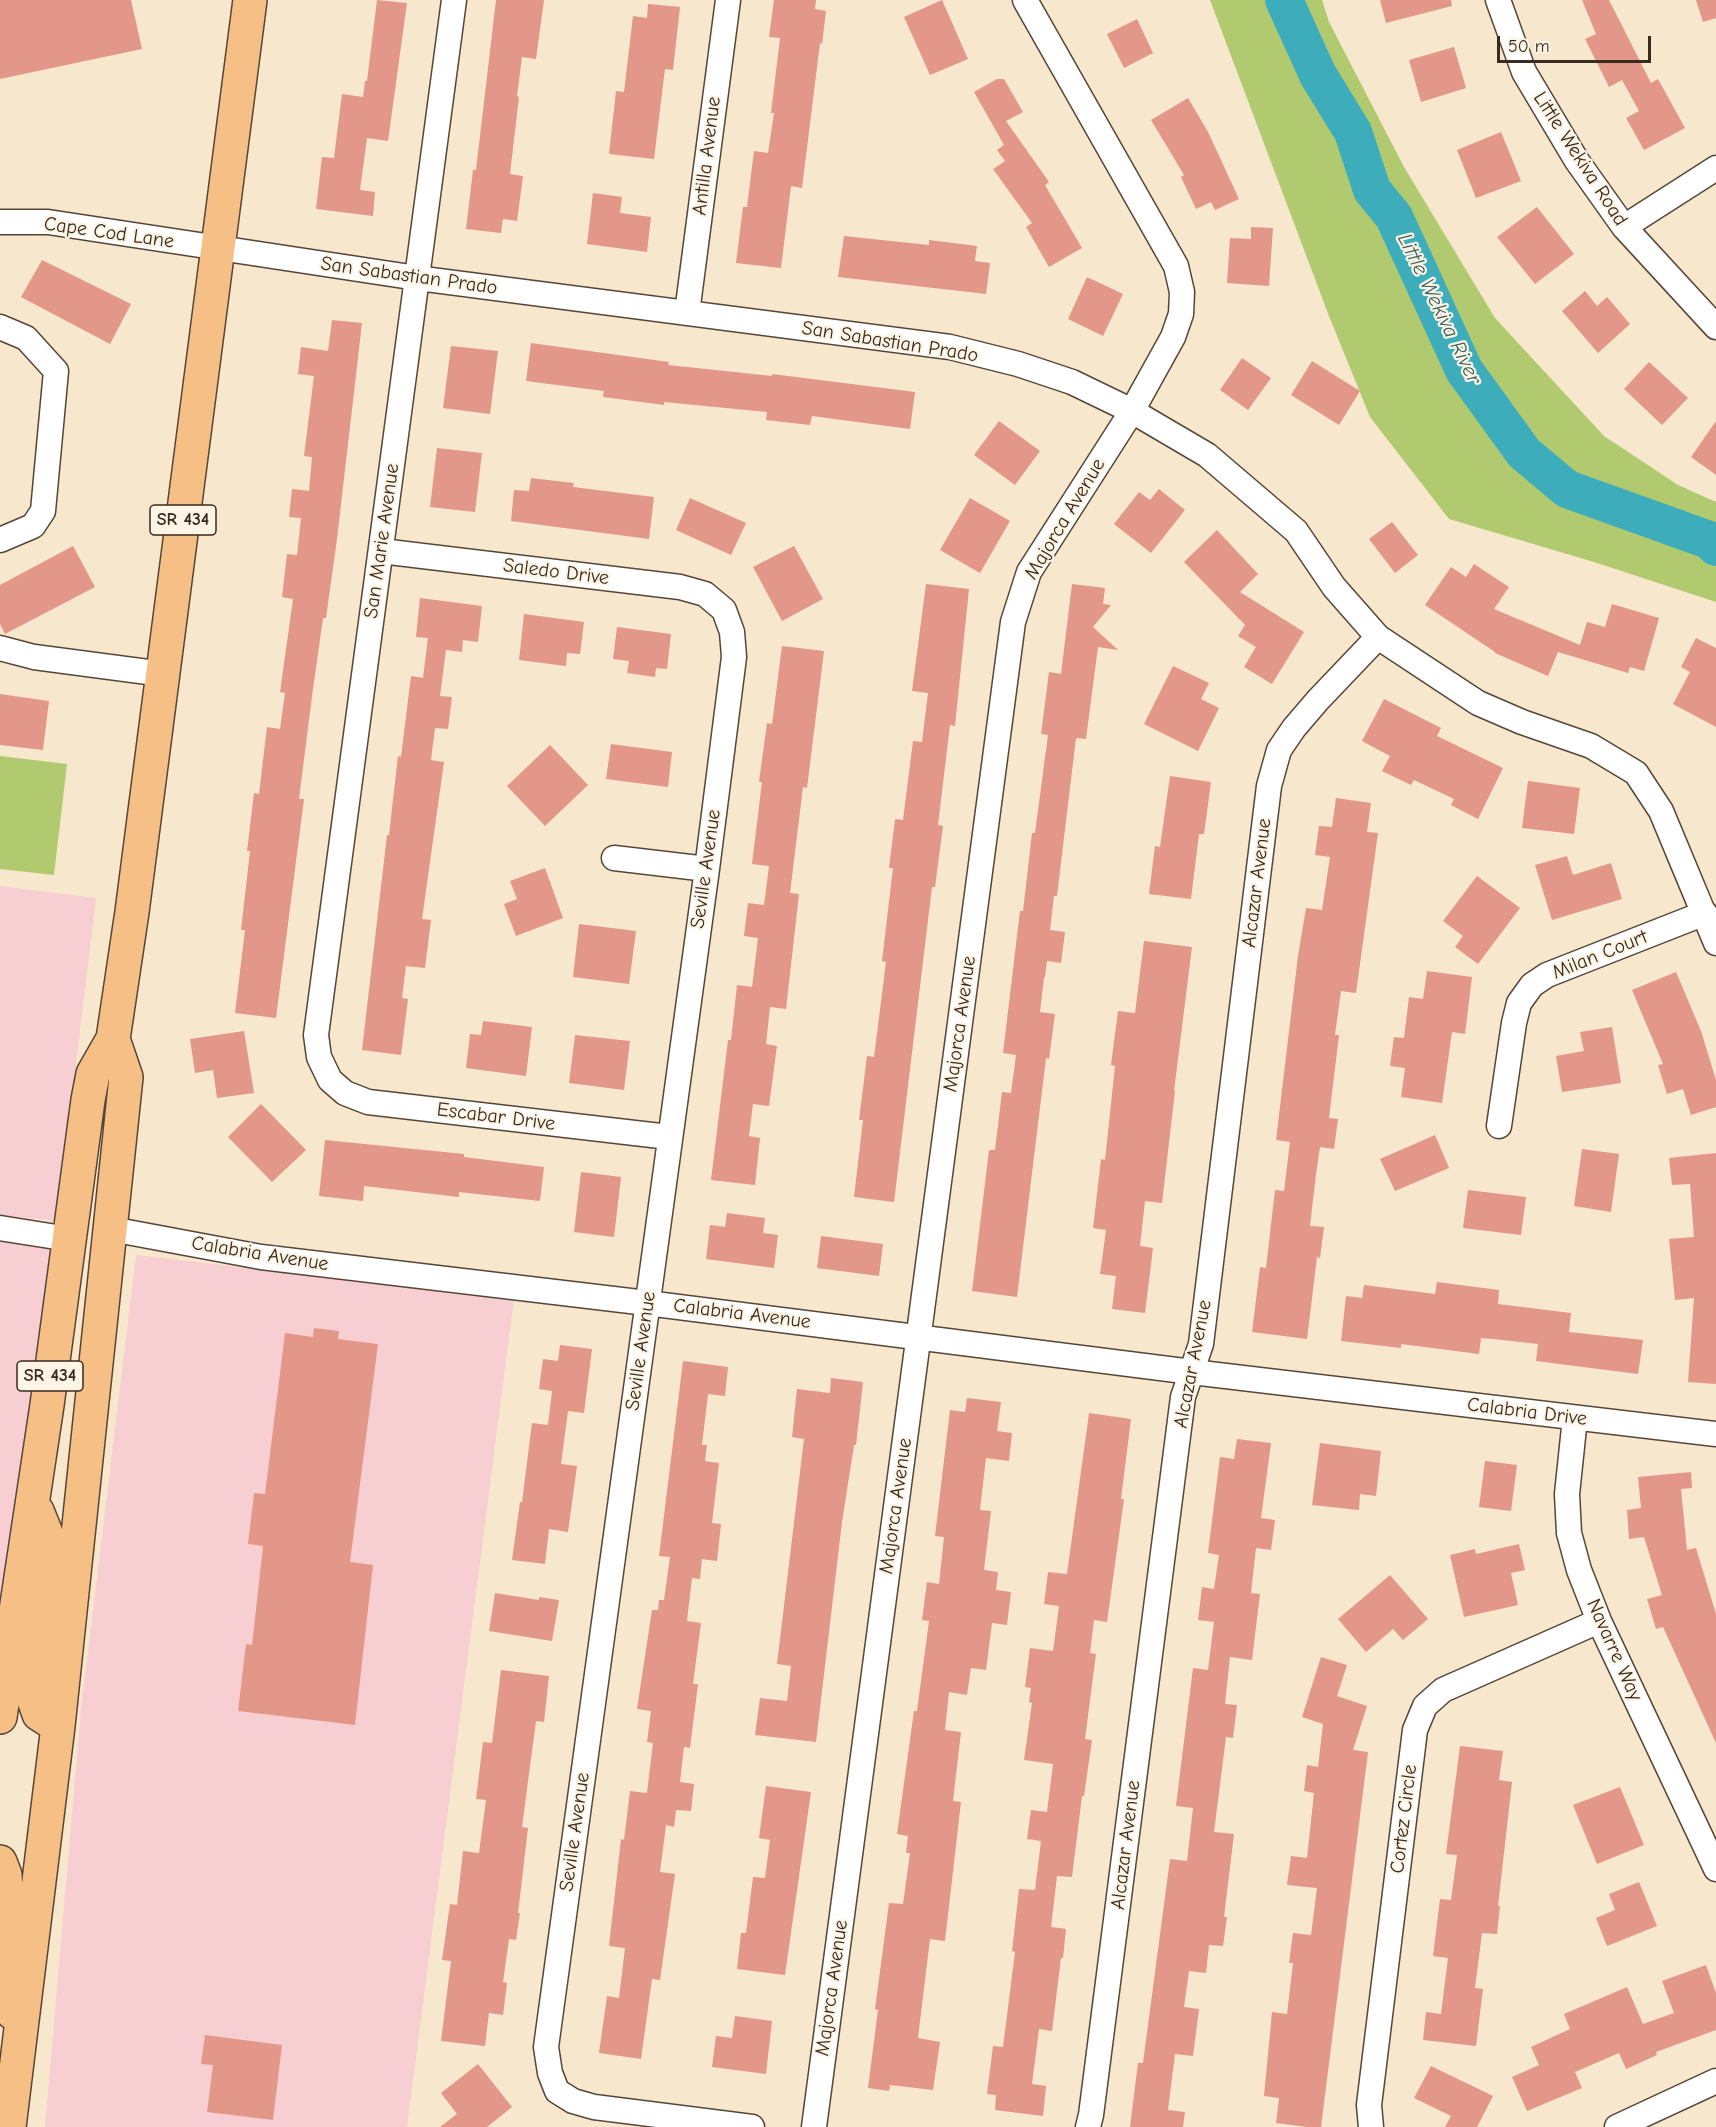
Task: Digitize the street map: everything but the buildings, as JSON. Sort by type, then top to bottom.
[{"type":"main road","name":"SR 434","points":[[0,1717],[88,1100],[93,1074],[113,1039],[163,674],[250,0]]},
{"type":"main road","name":"SR 434","points":[[9,2127],[58,1726],[126,1077],[113,1039]]},
{"type":"main road","points":[[88,1100],[96,1132],[90,1182],[97,1204],[111,1229]]},
{"type":"main road","points":[[69,1239],[86,1284],[70,1432],[87,1456]]},
{"type":"main road","points":[[32,1501],[49,1541],[32,1694],[39,1714],[58,1726]]},
{"type":"main road","points":[[0,1862],[5,1875],[7,1902],[2,1952],[19,2047]]},
{"type":"street","name":"San Marie Avenue","points":[[330,1080],[319,1057],[316,1035],[454,0]]},
{"type":"street","name":"Antilla Avenue","points":[[687,313],[728,0]]},
{"type":"street","name":"Majorca Avenue","points":[[814,2127],[1013,622],[1029,572],[1132,411],[1173,337],[1181,314],[1182,292],[1176,266],[1025,0]]},
{"type":"street","name":"Little Wekiva Road","points":[[1498,0],[1524,72],[1576,161],[1623,227],[1716,327]]},
{"type":"street","points":[[1623,227],[1716,168]]},
{"type":"street","name":"Cape Cod Lane","points":[[0,222],[48,222],[218,249]]},
{"type":"street","name":"San Sabastian Prado","points":[[218,249],[417,278],[950,347],[1018,364],[1072,382],[1132,411],[1207,455],[1296,531],[1334,587],[1378,638],[1478,703],[1522,722],[1591,746],[1636,773],[1661,811],[1716,944]]},
{"type":"street","points":[[0,327],[27,338],[56,371],[43,511],[33,526],[0,540]]},
{"type":"street","name":"Saledo Drive","points":[[381,551],[680,587],[705,594],[724,610]]},
{"type":"street","name":"Seville Avenue","points":[[724,610],[732,632],[734,657],[546,2048],[550,2073],[557,2091],[573,2101],[594,2107],[752,2127]]},
{"type":"street","name":"Alcazar Avenue","points":[[1088,2127],[1183,1397],[1201,1344],[1269,786],[1279,750],[1294,728],[1318,699],[1378,638]]},
{"type":"street","points":[[0,648],[34,657],[163,674]]},
{"type":"street","points":[[614,858],[707,869]]},
{"type":"street","name":"Milan Court","points":[[1499,1126],[1514,1023],[1519,1003],[1532,986],[1547,975],[1705,913]]},
{"type":"street","name":"Escabar Drive","points":[[330,1080],[345,1093],[368,1102],[669,1137]]},
{"type":"street","points":[[0,1228],[69,1239]]},
{"type":"street","name":"Calabria Avenue","points":[[111,1229],[261,1257],[1337,1389]]},
{"type":"street","name":"Calabria Drive","points":[[1337,1389],[1716,1434]]},
{"type":"street","name":"Navarre Way","points":[[1575,1418],[1567,1494],[1569,1533],[1579,1570],[1599,1621],[1716,1869]]},
{"type":"street","name":"Cortez Circle","points":[[1371,2127],[1369,2105],[1415,1730],[1425,1706],[1443,1690],[1599,1621]]},
{"type":"street","points":[[1617,2127],[1716,2080]]},
{"type":"shaded area","points":[[0,886],[96,898],[57,1221],[0,1215]]},
{"type":"shaded area","points":[[0,1239],[54,1245],[0,1647]]},
{"type":"shaded area","points":[[136,1255],[514,1299],[407,2127],[45,2127],[81,1710]]},
{"type":"green space","points":[[1210,0],[1322,0],[1329,22],[1404,167],[1495,318],[1604,436],[1678,485],[1716,502],[1716,602],[1594,562],[1449,519],[1370,417],[1329,316]]},
{"type":"green space","points":[[0,756],[67,764],[54,875],[0,869]]},
{"type":"waterway","name":"Little Wekiva River","points":[[1284,0],[1318,75],[1353,132],[1372,190],[1394,217],[1464,370],[1524,453],[1567,489],[1709,540],[1716,547]]}]
